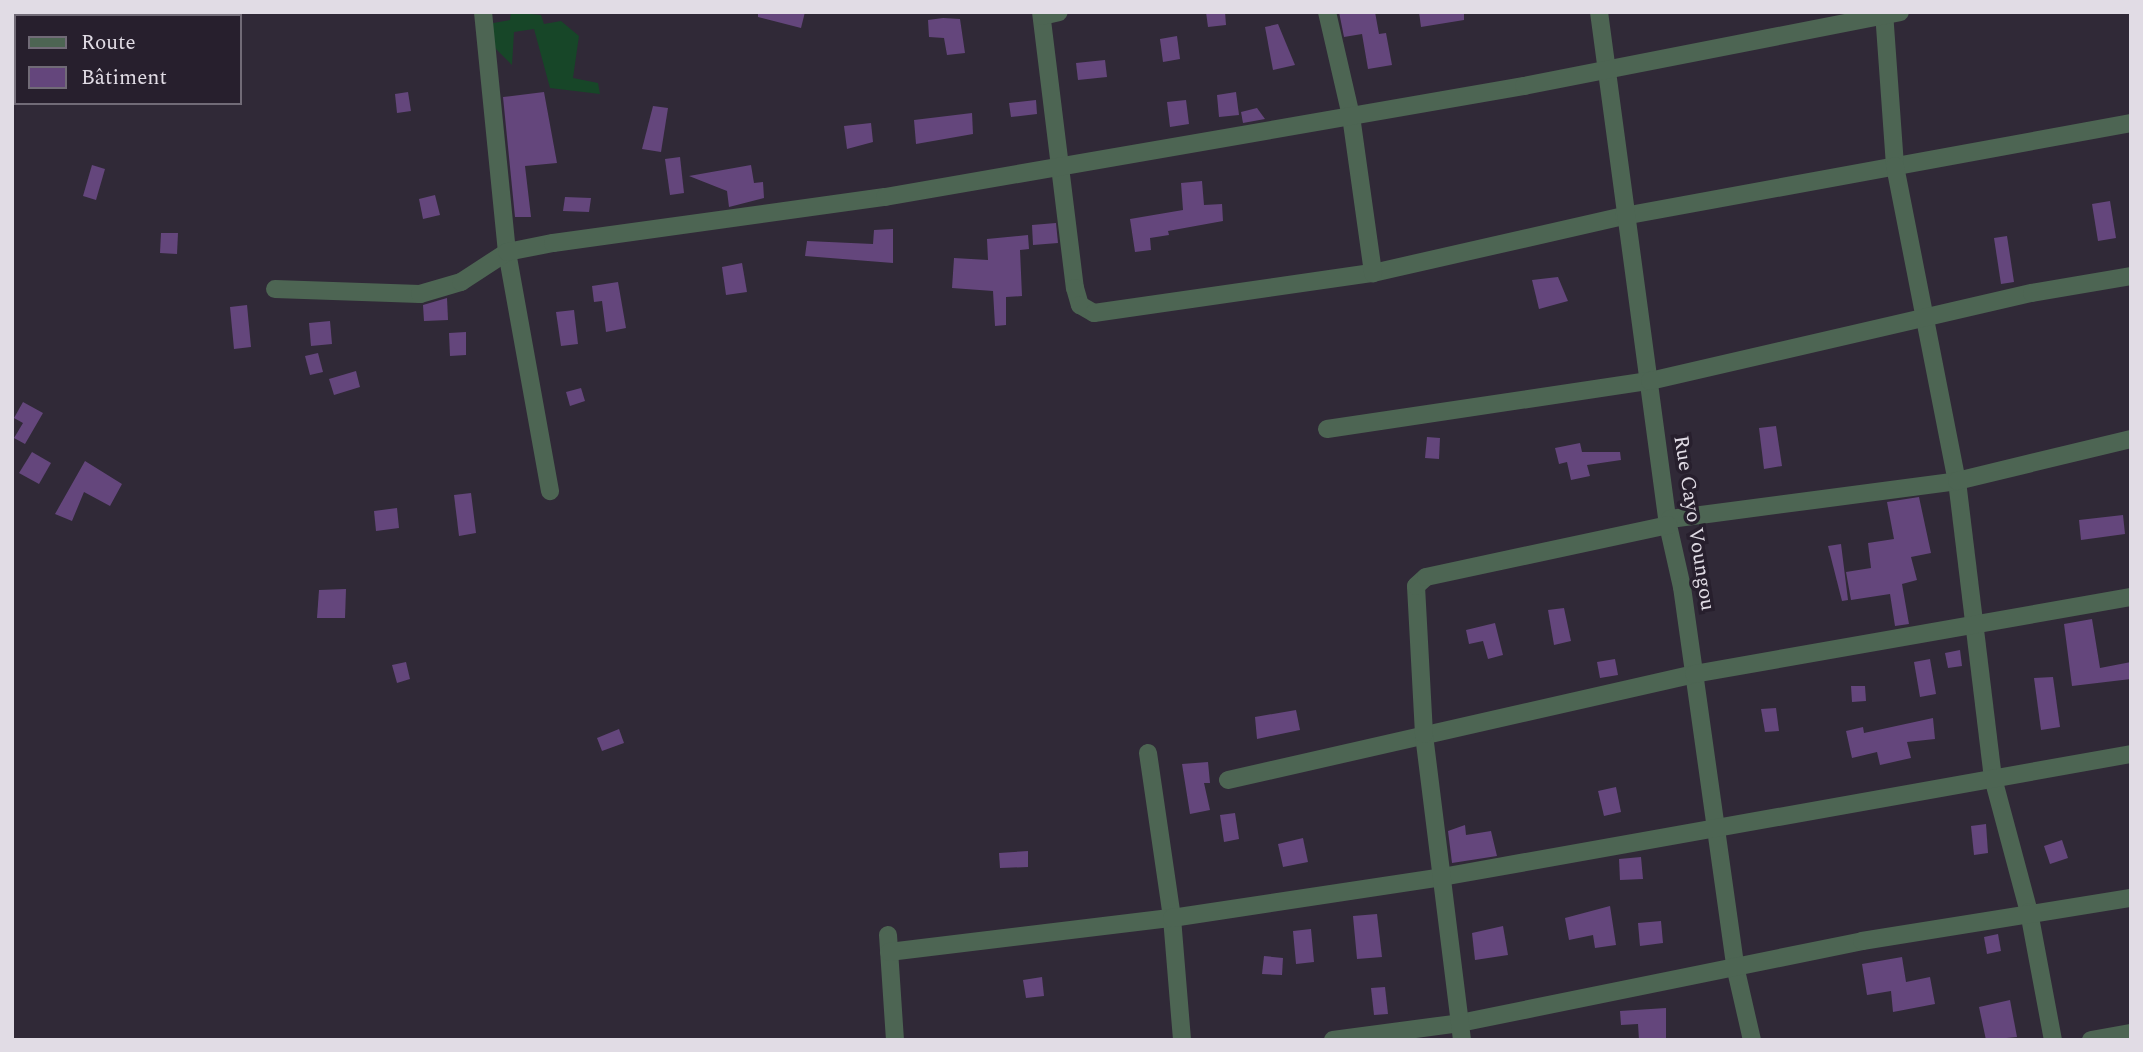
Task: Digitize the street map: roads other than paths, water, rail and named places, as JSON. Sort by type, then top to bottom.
[{"type":"street","points":[[483,12],[508,252],[550,491]]},
{"type":"street","points":[[1326,12],[1351,116],[1373,273]]},
{"type":"street","name":"Rue Cayo Voungou","points":[[1599,12],[1625,216],[1735,966],[1752,1040]]},
{"type":"street","points":[[1047,13],[1058,166],[1075,288],[1080,305],[1094,313],[1373,273],[1625,216],[2131,123]]},
{"type":"street","points":[[275,289],[420,295],[461,282],[508,252],[1058,166],[1351,116],[1605,71],[1889,13],[1895,166],[1957,481],[1971,625],[1993,778],[2029,912],[2053,1040]]},
{"type":"street","points":[[1327,429],[1650,381],[2032,293],[2131,276]]},
{"type":"street","points":[[1461,1031],[1424,734],[1416,586],[1426,577],[1669,522],[1957,481],[2131,439]]},
{"type":"street","points":[[1228,780],[1694,674],[2131,597]]},
{"type":"street","points":[[1149,754],[1172,918],[1182,1040]]},
{"type":"street","points":[[895,1040],[888,944],[1172,918],[1442,877],[1715,831],[2131,754]]},
{"type":"street","points":[[1334,1040],[1461,1031],[1735,966],[2029,912],[2131,898]]},
{"type":"street","points":[[2091,1040],[2131,1033]]}]
